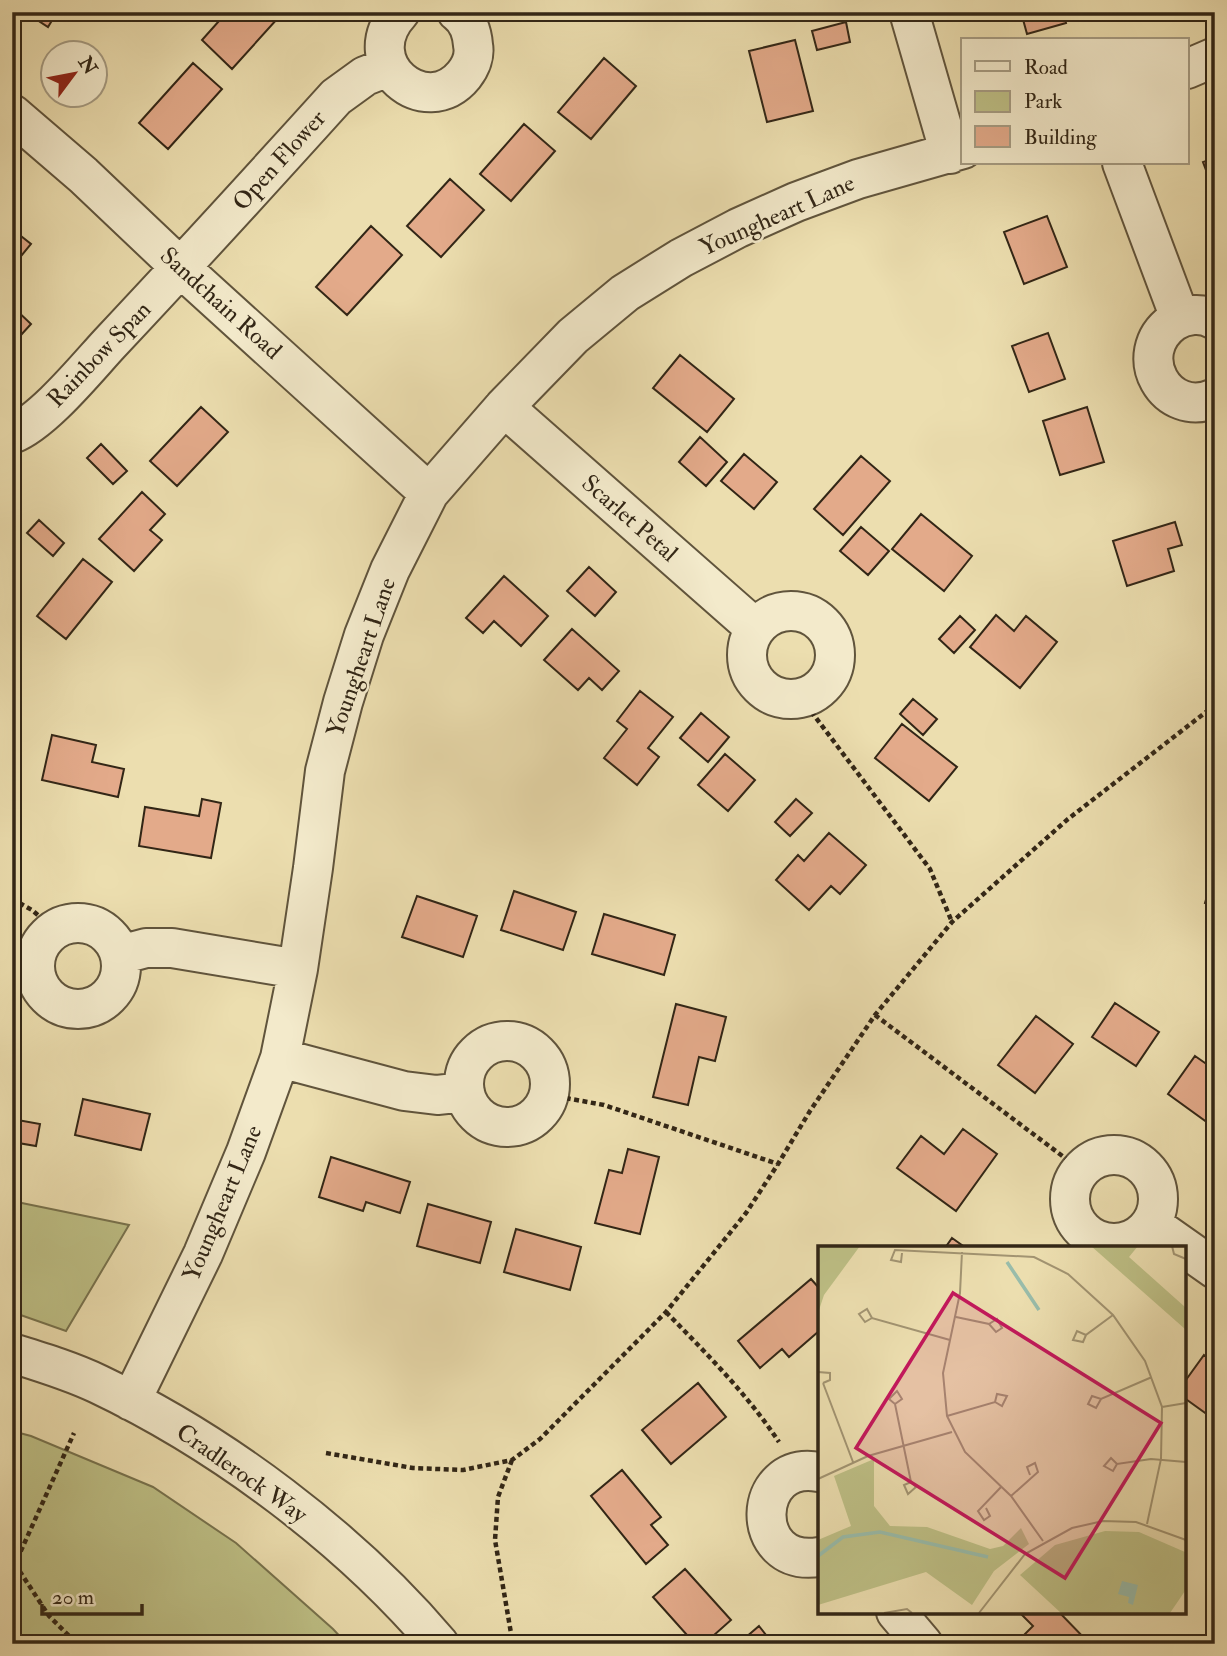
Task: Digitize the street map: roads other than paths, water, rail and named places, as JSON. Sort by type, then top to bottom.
[{"type":"street","points":[[400,12],[389,26],[385,37],[384,51],[388,66],[405,86],[428,92],[444,90],[458,82],[469,69],[474,52],[471,31],[462,15],[457,12]]},
{"type":"street","points":[[909,12],[956,152]]},
{"type":"street","points":[[1188,69],[1215,57]]},
{"type":"street","name":"Open Flower","points":[[181,268],[336,97],[365,76],[388,66]]},
{"type":"street","name":"Sandchain Road","points":[[12,114],[83,175],[181,268],[429,493]]},
{"type":"street","name":"Youngheart Lane","points":[[131,1401],[203,1254],[246,1152],[280,1058],[298,969],[325,771],[343,702],[364,635],[390,570],[429,493],[504,407],[573,336],[625,293],[681,258],[796,202],[858,179],[956,152]]},
{"type":"street","points":[[1122,164],[1197,319],[1163,330],[1154,345],[1152,361],[1159,383],[1175,398],[1191,403],[1215,398]]},
{"type":"street","name":"Rainbow Span","points":[[12,434],[21,430],[52,404],[181,268]]},
{"type":"street","name":"Scarlet Petal","points":[[504,407],[755,628]]},
{"type":"street","points":[[792,610],[811,614],[825,625],[835,643],[835,661],[830,677],[820,689],[802,698],[786,699],[771,694],[759,685],[748,664],[748,645],[755,628],[773,614],[792,610]]},
{"type":"street","points":[[71,923],[87,924],[102,930],[113,940],[120,955],[121,976],[114,990],[103,1002],[90,1008],[66,1007],[53,1001],[40,987],[35,967],[37,952],[43,941],[55,930],[71,923]]},
{"type":"street","points":[[120,955],[146,948],[172,948],[298,969]]},
{"type":"street","points":[[499,1042],[514,1042],[529,1047],[541,1058],[550,1079],[549,1095],[539,1114],[524,1124],[510,1128],[497,1127],[485,1121],[471,1108],[465,1092],[465,1075],[471,1060],[481,1050],[499,1042]]},
{"type":"street","points":[[280,1058],[404,1091],[437,1095],[465,1092]]},
{"type":"street","points":[[1121,1155],[1139,1161],[1149,1172],[1157,1189],[1158,1204],[1151,1224],[1135,1238],[1122,1243],[1107,1243],[1094,1238],[1083,1230],[1072,1214],[1072,1183],[1081,1170],[1094,1159],[1121,1155]]},
{"type":"street","points":[[1151,1224],[1182,1246]]},
{"type":"street","points":[[1185,1248],[1215,1269]]},
{"type":"street","name":"Cradlerock Way","points":[[12,1353],[96,1383],[200,1441],[245,1471],[309,1518],[360,1561],[439,1644]]},
{"type":"street","points":[[804,1474],[778,1484],[766,1508],[766,1521],[773,1538],[785,1551],[809,1559],[818,1557]]},
{"type":"street","points":[[898,1614],[923,1644]]}]
